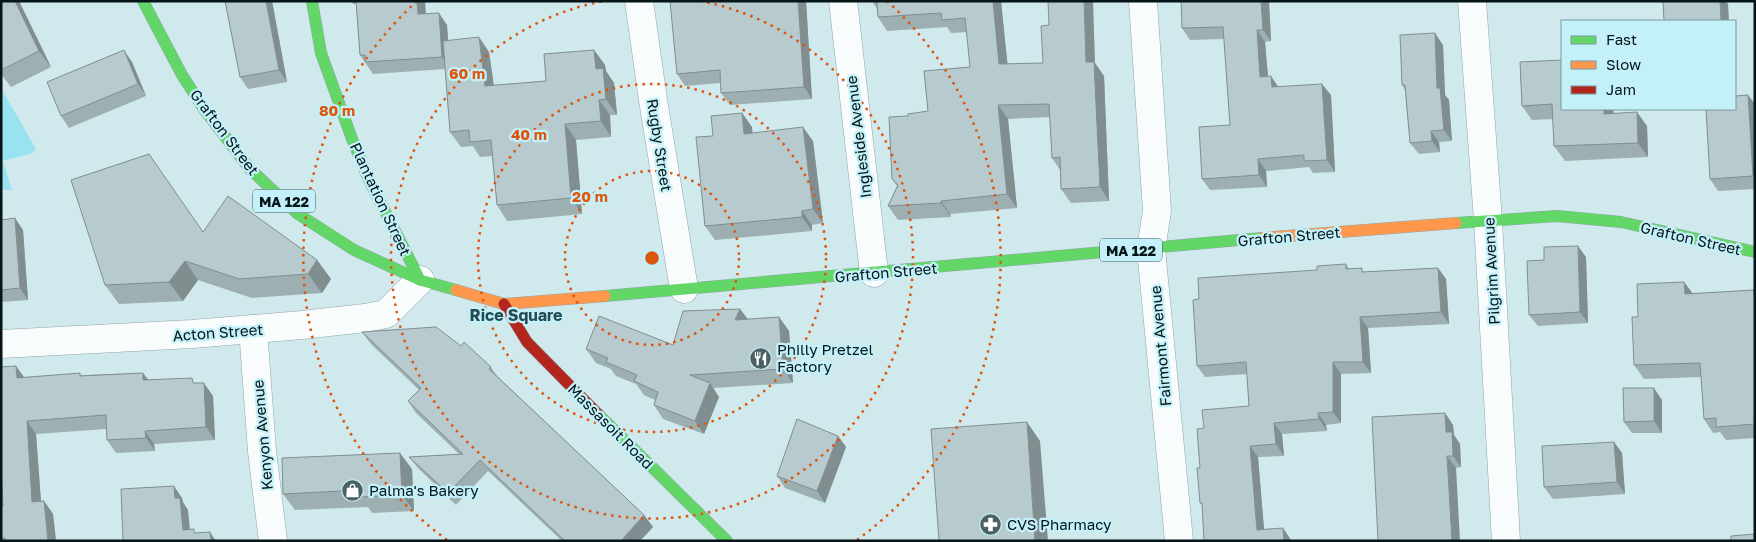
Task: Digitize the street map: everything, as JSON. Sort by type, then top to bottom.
[{"type":"main road","name":"Grafton Street","points":[[143,1],[182,75],[204,109],[262,182],[298,214],[341,243],[420,280],[504,304],[1386,227],[1557,216],[1621,222],[1755,252]]},
{"type":"main road","name":"Plantation Street","points":[[312,1],[321,54],[352,139],[369,180],[420,280]]},
{"type":"main road","name":"Massasoit Road","points":[[504,304],[528,342],[587,404],[727,541]]},
{"type":"street","name":"Rugby Street","points":[[639,1],[684,289]]},
{"type":"street","name":"Ingleside Avenue","points":[[843,1],[874,273]]},
{"type":"street","name":"Fairmont Avenue","points":[[1143,1],[1157,211],[1151,248],[1179,541]]},
{"type":"street","name":"Pilgrim Avenue","points":[[1472,1],[1488,220],[1506,541]]},
{"type":"street","name":"Acton Street","points":[[1,344],[132,337],[338,322],[386,314],[420,280]]},
{"type":"street","name":"Kenyon Avenue","points":[[253,329],[262,451],[274,541]]},
{"type":"shaded area","points":[[1,88],[36,149],[33,153],[3,161],[12,190],[1,190]]},
{"type":"building","points":[[1,1],[15,1],[39,51],[1,70]]},
{"type":"building","points":[[225,1],[266,1],[279,70],[240,77]]},
{"type":"building","points":[[356,1],[417,1],[418,14],[439,13],[442,57],[365,62],[365,55],[360,55]]},
{"type":"building","points":[[670,1],[798,1],[804,87],[721,93],[720,70],[677,74]]},
{"type":"building","points":[[877,1],[993,1],[999,64],[1043,63],[1041,26],[1049,25],[1048,1],[1084,1],[1086,62],[1094,62],[1100,187],[1061,189],[1060,157],[1052,158],[1049,104],[998,105],[1007,194],[941,201],[941,203],[888,206],[898,185],[892,179],[889,117],[908,116],[908,114],[928,111],[924,71],[970,67],[965,18],[942,20],[941,13],[878,17]]},
{"type":"building","points":[[1181,1],[1261,1],[1263,30],[1257,30],[1260,77],[1271,76],[1272,87],[1322,84],[1327,160],[1304,161],[1304,155],[1258,159],[1259,175],[1202,179],[1199,127],[1230,125],[1223,27],[1182,28]]},
{"type":"building","points":[[1663,1],[1720,1],[1721,20],[1664,20]]},
{"type":"building","points":[[1435,33],[1437,88],[1440,88],[1444,130],[1431,131],[1432,141],[1410,143],[1405,85],[1402,85],[1400,35]]},
{"type":"building","points":[[479,37],[485,86],[546,81],[544,54],[594,50],[596,69],[603,68],[606,99],[599,100],[601,121],[565,124],[571,198],[497,205],[491,140],[470,142],[469,130],[450,132],[443,41]]},
{"type":"building","points":[[124,50],[138,84],[61,116],[47,82]]},
{"type":"building","points":[[1561,60],[1561,110],[1604,110],[1604,114],[1637,112],[1638,143],[1554,146],[1552,104],[1522,106],[1520,62]]},
{"type":"building","points":[[1748,95],[1753,176],[1710,179],[1706,110],[1736,110],[1736,96]]},
{"type":"building","points":[[742,113],[744,134],[803,127],[813,209],[802,211],[802,217],[705,226],[696,137],[713,136],[711,116]]},
{"type":"building","points":[[149,154],[203,232],[228,196],[317,260],[308,274],[239,279],[185,261],[169,282],[105,285],[71,180]]},
{"type":"building","points":[[15,218],[20,288],[1,290],[1,220]]},
{"type":"building","points":[[1578,246],[1580,312],[1529,315],[1527,261],[1544,260],[1544,247]]},
{"type":"building","points":[[1346,264],[1346,269],[1362,268],[1362,272],[1438,268],[1441,312],[1360,317],[1363,362],[1333,362],[1333,412],[1318,413],[1319,419],[1274,423],[1276,444],[1250,446],[1257,530],[1283,528],[1284,541],[1204,541],[1202,503],[1200,503],[1197,468],[1200,468],[1197,429],[1204,428],[1202,410],[1249,406],[1246,362],[1197,366],[1193,300],[1199,299],[1198,278],[1317,270],[1317,266]]},
{"type":"building","points":[[1684,282],[1685,294],[1754,290],[1755,424],[1716,427],[1716,418],[1704,419],[1700,363],[1634,365],[1632,317],[1638,317],[1637,284]]},
{"type":"building","points":[[740,309],[735,320],[779,317],[783,369],[690,375],[710,383],[695,421],[654,405],[658,392],[634,381],[637,375],[606,362],[608,358],[586,349],[599,316],[673,345],[683,311]]},
{"type":"building","points":[[436,327],[461,346],[464,342],[491,367],[489,369],[644,515],[621,541],[565,541],[480,460],[448,493],[409,457],[463,454],[408,401],[421,388],[362,332]]},
{"type":"building","points":[[16,366],[17,378],[80,373],[80,376],[143,373],[143,380],[192,378],[193,383],[204,383],[206,427],[145,431],[146,438],[107,440],[106,415],[27,421],[32,502],[44,501],[48,541],[5,541],[5,538],[1,539],[1,506],[3,506],[1,472],[1,367]]},
{"type":"building","points":[[1623,388],[1654,388],[1654,421],[1624,422]]},
{"type":"building","points":[[1445,413],[1446,432],[1452,432],[1453,456],[1447,456],[1452,541],[1378,541],[1372,417]]},
{"type":"building","points":[[797,419],[838,436],[817,491],[777,476]]},
{"type":"building","points":[[1027,422],[1035,541],[939,541],[931,429]]},
{"type":"building","points":[[1614,442],[1617,482],[1544,487],[1542,446]]},
{"type":"building","points":[[400,453],[402,495],[361,497],[361,490],[283,494],[282,458]]},
{"type":"building","points":[[174,486],[175,498],[180,498],[183,530],[194,529],[194,533],[210,532],[211,541],[123,541],[121,489]]},
{"type":"building","points":[[1755,534],[1755,541],[1731,541],[1731,536]]},
{"type":"traffic: fast","points":[[143,1],[182,75],[204,109],[250,169],[298,214],[354,250],[420,280],[456,290]]},
{"type":"traffic: fast","points":[[312,1],[321,53],[352,139],[369,180],[420,280]]},
{"type":"traffic: fast","points":[[1456,223],[1557,216],[1621,222],[1755,252]]},
{"type":"traffic: fast","points":[[605,296],[1262,238]]},
{"type":"traffic: fast","points":[[598,414],[727,541]]},
{"type":"traffic: slow","points":[[1262,238],[1456,223]]},
{"type":"traffic: slow","points":[[456,290],[504,304],[605,296]]},
{"type":"traffic: jam","points":[[504,304],[527,342],[598,414]]},
{"type":"place","name":"Philly Pretzel Factory","points":[[761,358]]},
{"type":"place","name":"Palma's Bakery","points":[[353,490]]},
{"type":"place","name":"CVS Pharmacy","points":[[991,524]]},
{"type":"district","name":"Rice Square","points":[[516,315]]}]
